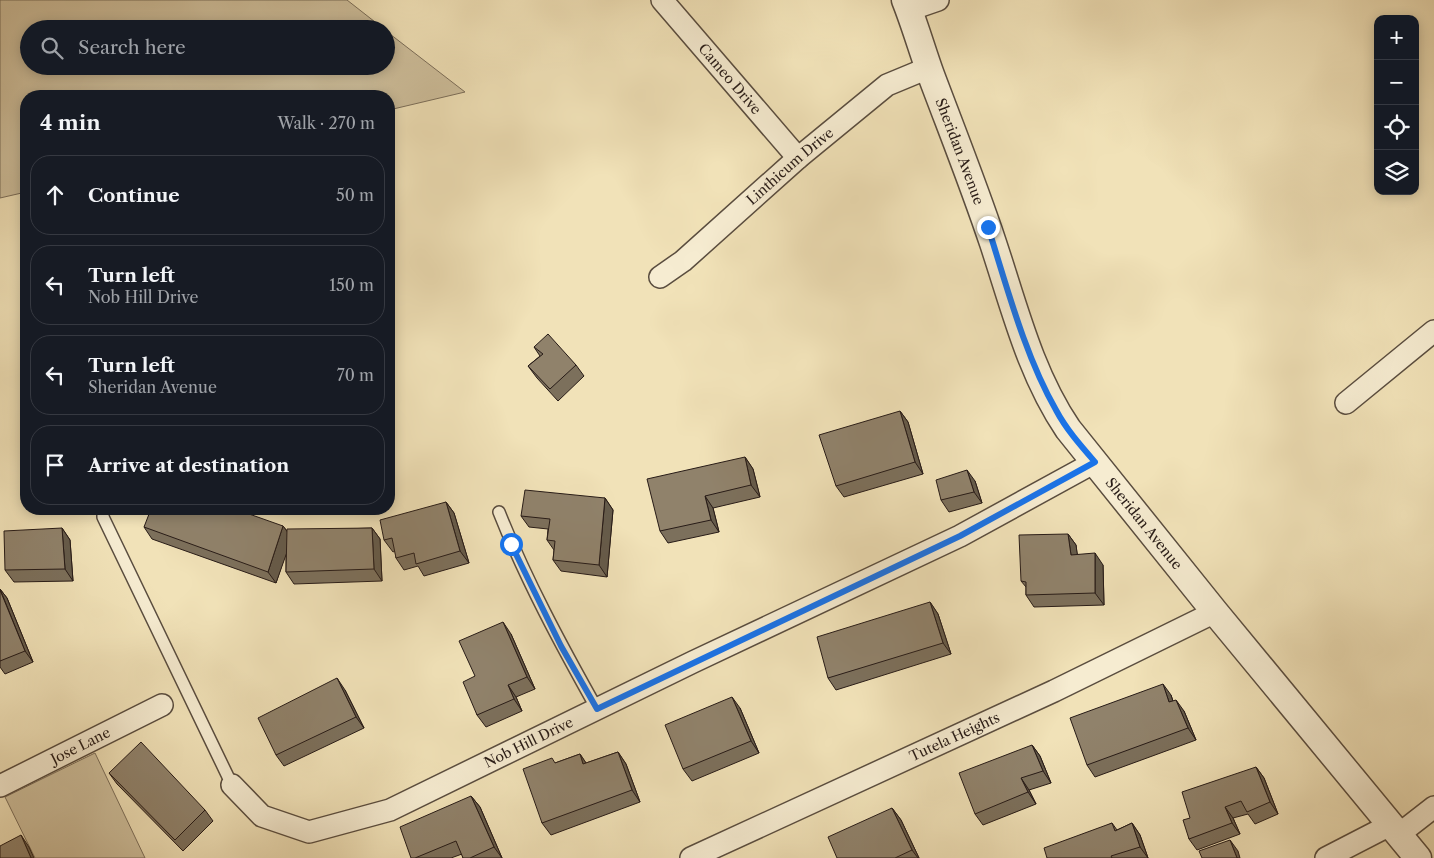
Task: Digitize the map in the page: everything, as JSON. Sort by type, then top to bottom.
[{"type":"street","name":"Cameo Drive","points":[[662,0],[798,158]]},
{"type":"street","points":[[907,5],[938,0]]},
{"type":"street","name":"Sheridan Avenue","points":[[907,5],[928,68],[988,227],[1036,368],[1057,412],[1214,612],[1418,858]]},
{"type":"street","name":"Linthicum Drive","points":[[660,277],[683,261],[798,158],[887,85],[928,68]]},
{"type":"street","points":[[1346,403],[1434,331]]},
{"type":"street","name":"Nob Hill Drive","points":[[232,785],[262,816],[309,832],[390,810],[960,536],[1095,462]]},
{"type":"street","name":"Tutela Heights","points":[[692,858],[1054,690],[1214,612]]},
{"type":"street","name":"Jose Lane","points":[[0,786],[162,705]]},
{"type":"street","points":[[1326,858],[1394,830],[1434,807]]},
{"type":"lane","points":[[498,512],[511,544],[561,646],[597,709]]},
{"type":"lane","points":[[103,515],[232,785]]},
{"type":"shaded area","points":[[0,0],[347,0],[373,20],[20,20],[20,75],[395,75],[395,38],[465,92],[395,109],[395,90],[20,90],[20,193],[0,198]]},
{"type":"shaded area","points":[[95,753],[145,858],[35,858],[5,797]]},
{"type":"building","points":[[548,334],[576,365],[550,389],[528,366],[543,354],[534,347]]},
{"type":"building","points":[[900,411],[915,462],[836,486],[819,435]]},
{"type":"building","points":[[745,457],[751,485],[705,496],[711,520],[660,531],[647,479]]},
{"type":"building","points":[[967,470],[974,492],[941,500],[936,480]]},
{"type":"building","points":[[525,490],[605,498],[599,565],[553,560],[555,541],[547,540],[550,519],[521,516]]},
{"type":"building","points":[[446,502],[460,551],[416,564],[414,553],[396,558],[392,538],[384,540],[380,520]]},
{"type":"building","points":[[149,515],[252,515],[283,526],[268,572],[144,527]]},
{"type":"building","points":[[62,528],[65,569],[5,570],[4,531]]},
{"type":"building","points":[[372,528],[374,569],[286,572],[287,529]]},
{"type":"building","points":[[1068,534],[1071,555],[1095,553],[1095,593],[1026,595],[1026,582],[1021,581],[1019,535]]},
{"type":"building","points":[[0,590],[25,651],[0,661]]},
{"type":"building","points":[[930,602],[943,643],[828,678],[817,637]]},
{"type":"building","points":[[503,622],[527,677],[508,685],[514,699],[477,715],[463,682],[475,676],[459,641]]},
{"type":"building","points":[[337,678],[356,717],[276,755],[258,718]]},
{"type":"building","points":[[1163,684],[1169,702],[1176,700],[1188,728],[1087,765],[1070,718]]},
{"type":"building","points":[[732,697],[751,741],[683,769],[665,725]]},
{"type":"building","points":[[141,742],[205,810],[175,840],[109,773]]},
{"type":"building","points":[[1032,745],[1043,771],[1021,778],[1028,792],[975,814],[959,773]]},
{"type":"building","points":[[618,752],[632,790],[542,823],[523,769],[552,758],[555,763],[580,754],[583,764]]},
{"type":"building","points":[[1256,767],[1270,802],[1247,812],[1241,801],[1225,807],[1232,823],[1189,839],[1183,820],[1190,818],[1182,792]]},
{"type":"building","points":[[471,796],[494,847],[470,858],[463,858],[456,841],[411,858],[400,827]]},
{"type":"building","points":[[892,808],[912,850],[895,858],[837,858],[828,837]]},
{"type":"building","points":[[1112,823],[1115,831],[1132,823],[1140,847],[1111,856],[1112,858],[1047,858],[1044,848]]},
{"type":"building","points":[[21,835],[31,858],[0,858],[0,846]]},
{"type":"building","points":[[1230,840],[1237,858],[1202,858],[1199,851]]},
{"type":"route","points":[[511,544],[561,646],[597,709],[960,536],[1095,462],[1068,429],[1048,396],[1026,342],[988,227]]}]
